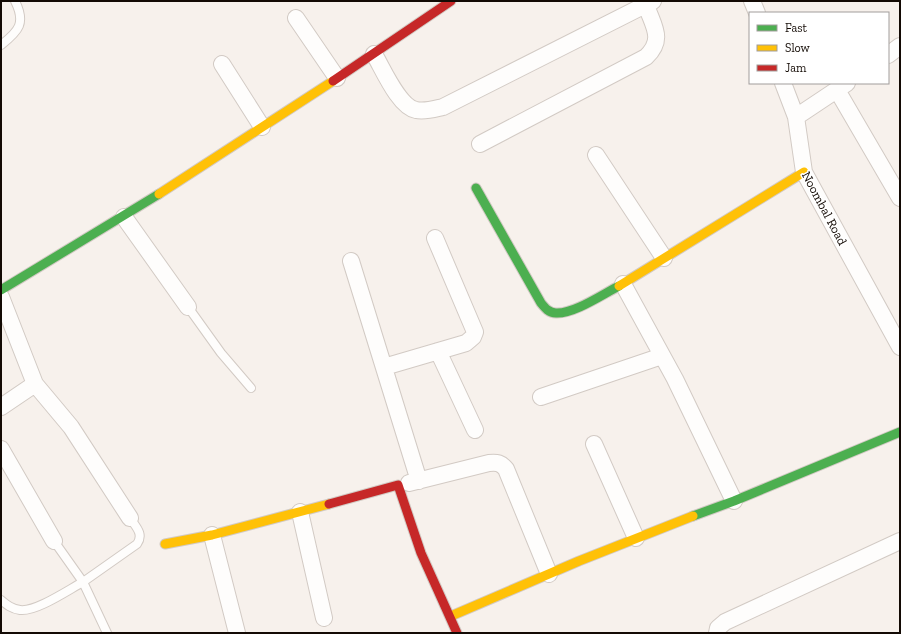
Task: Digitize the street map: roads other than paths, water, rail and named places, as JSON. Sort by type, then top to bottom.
[{"type":"street","points":[[1,290],[124,217],[374,54],[451,1]]},
{"type":"street","points":[[752,1],[756,12]]},
{"type":"street","points":[[374,54],[403,104],[415,110],[427,111],[443,107],[650,3],[657,35],[657,42],[654,50],[646,57],[480,144]]},
{"type":"street","points":[[296,18],[337,78]]},
{"type":"street","points":[[889,53],[900,46]]},
{"type":"street","points":[[222,64],[262,127]]},
{"type":"street","name":"Noombal Road","points":[[783,84],[796,117],[804,172],[900,347]]},
{"type":"street","points":[[796,117],[842,86],[900,198]]},
{"type":"street","points":[[596,155],[664,258]]},
{"type":"street","points":[[476,188],[547,310],[555,313],[567,312],[623,284],[804,172]]},
{"type":"street","points":[[124,217],[188,307]]},
{"type":"street","points":[[384,367],[466,342],[475,332],[434,238]]},
{"type":"street","points":[[351,261],[419,481]]},
{"type":"street","points":[[623,284],[662,356],[734,501]]},
{"type":"street","points":[[1,297],[35,384],[71,427],[130,518]]},
{"type":"street","points":[[438,351],[475,430]]},
{"type":"street","points":[[541,397],[662,356]]},
{"type":"street","points":[[1,407],[35,384]]},
{"type":"street","points":[[451,616],[636,538],[704,511],[734,501],[900,432]]},
{"type":"street","points":[[594,444],[636,538]]},
{"type":"street","points":[[1,449],[54,541]]},
{"type":"street","points":[[165,544],[212,535],[398,485],[498,462],[506,469],[549,574]]},
{"type":"street","points":[[398,485],[421,553],[451,616],[457,633]]},
{"type":"street","points":[[300,512],[324,618]]},
{"type":"street","points":[[212,535],[237,633]]},
{"type":"street","points":[[717,633],[718,628],[725,622],[900,541]]},
{"type":"lane","points":[[1,45],[15,34],[20,24],[19,10],[14,1]]},
{"type":"lane","points":[[188,307],[221,353],[250,388]]},
{"type":"lane","points":[[1,600],[8,606],[20,610],[31,609],[83,582],[137,544],[141,534],[130,518]]},
{"type":"lane","points":[[54,541],[83,582],[107,633]]}]
